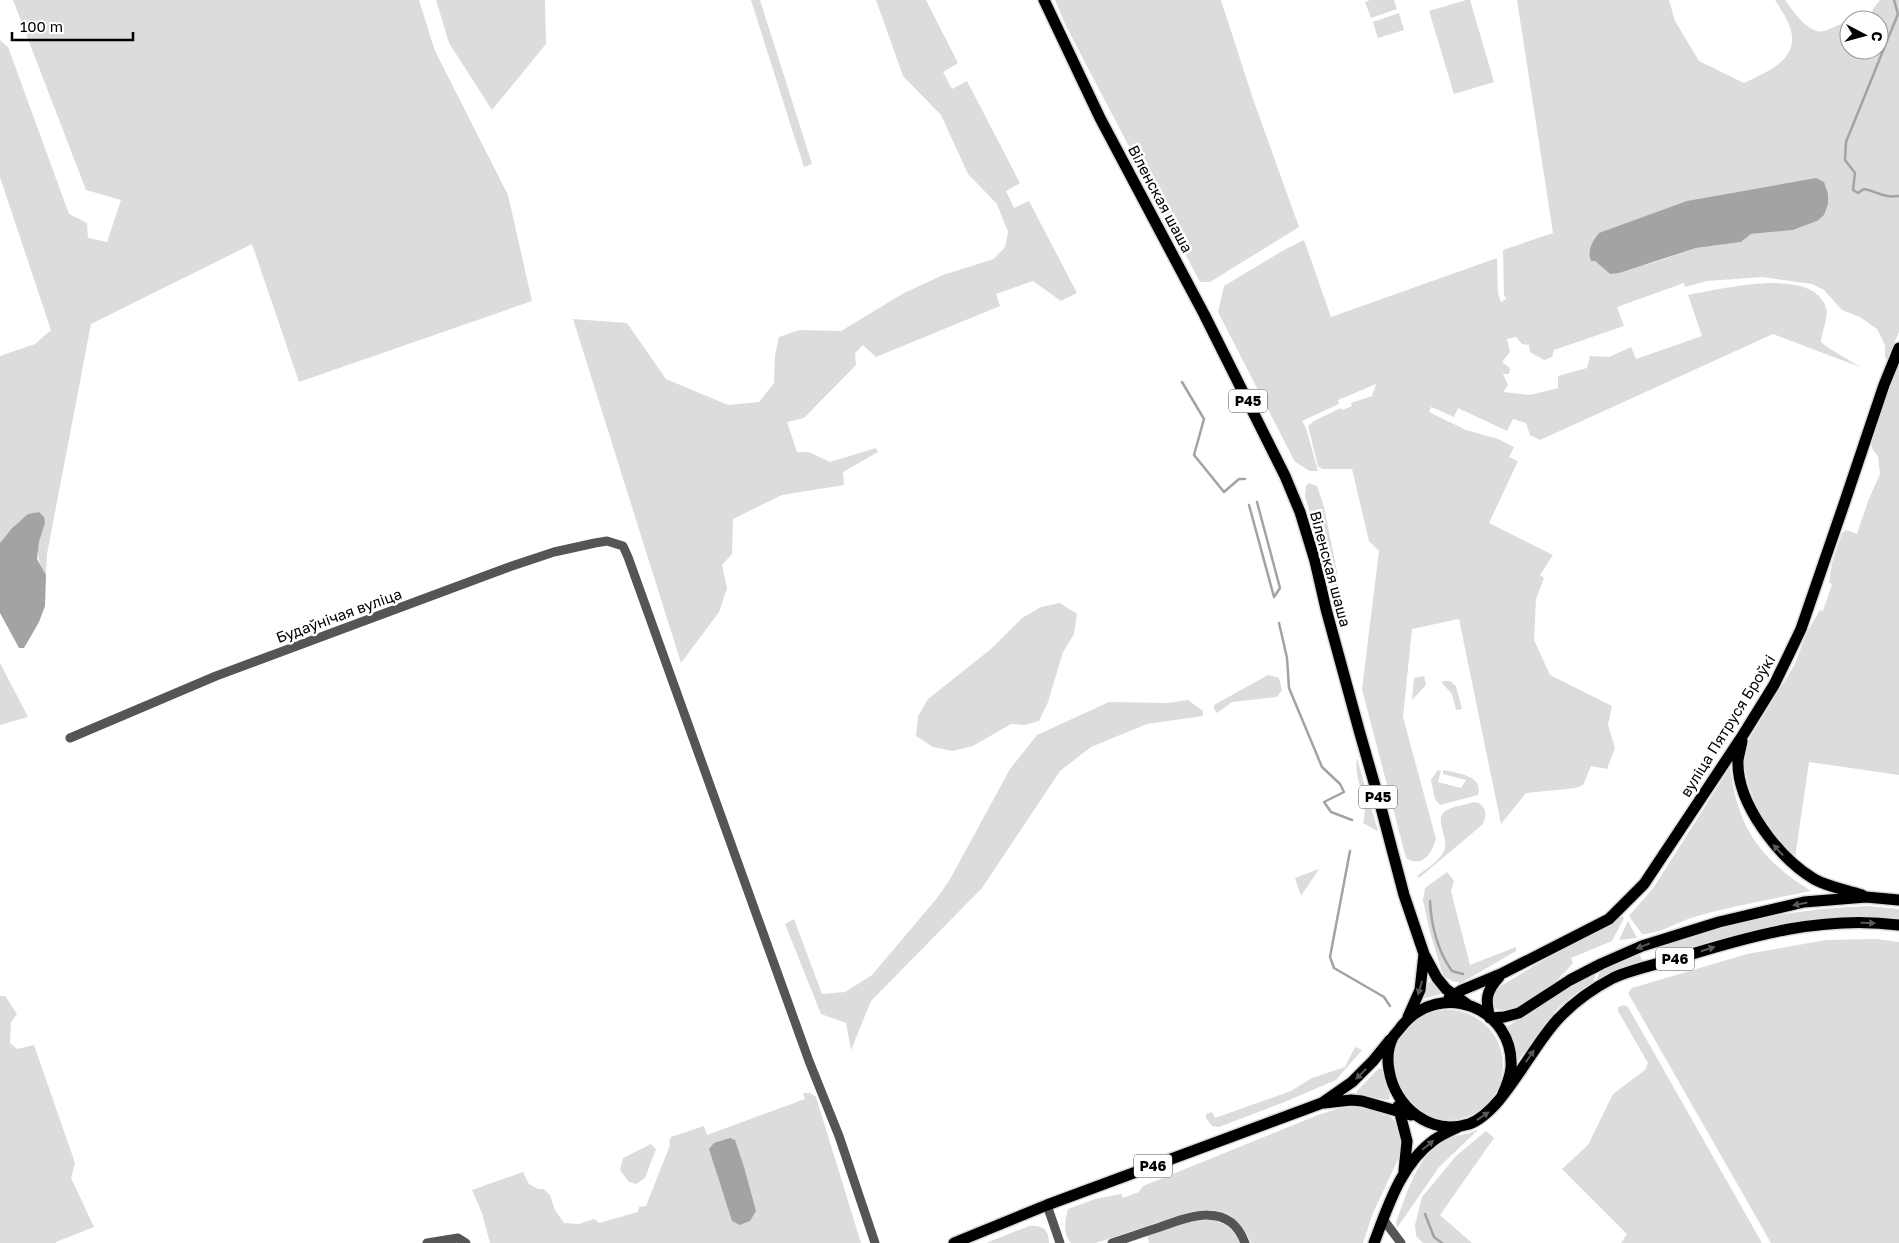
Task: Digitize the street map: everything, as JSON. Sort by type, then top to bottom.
[{"type":"main road","name":"Віленская шаша","points":[[1044,0],[1100,118],[1204,314],[1285,476],[1300,512],[1315,561],[1358,730],[1380,800],[1404,895],[1424,954]]},
{"type":"main road","name":"вуліца Пятруся Броўкі","points":[[1438,1003],[1503,973],[1610,919],[1644,884],[1774,686],[1801,629],[1884,385],[1899,348]]},
{"type":"main road","points":[[1743,735],[1738,761],[1742,786],[1754,814],[1771,841],[1790,862],[1816,880],[1866,897]]},
{"type":"main road","name":"Р46","points":[[1490,1018],[1519,1013],[1578,976],[1609,960],[1659,941],[1719,922],[1804,902],[1866,897],[1899,900]]},
{"type":"main road","name":"Р46","points":[[1393,1037],[1387,1058],[1390,1077],[1395,1093],[1405,1107],[1427,1122],[1441,1126],[1458,1126],[1482,1118],[1493,1109],[1558,1018],[1580,999],[1615,978],[1726,943],[1785,929],[1831,923],[1884,923],[1899,925]]},
{"type":"main road","name":"Р45","points":[[1424,954],[1437,978],[1454,995],[1468,1004]]},
{"type":"main road","name":"Р45","points":[[1407,1020],[1420,990],[1424,954]]},
{"type":"main road","points":[[1490,1018],[1486,997],[1489,989],[1503,973]]},
{"type":"main road","name":"Р46","points":[[1322,1103],[1352,1082],[1416,1012],[1438,1003],[1452,1002],[1468,1004],[1479,1010],[1500,1029],[1510,1054],[1511,1067],[1508,1082],[1502,1096]]},
{"type":"main road","points":[[1395,1093],[1407,1141],[1404,1171]]},
{"type":"main road","name":"Р46","points":[[954,1243],[1047,1205],[1322,1103],[1351,1100],[1371,1103],[1416,1116]]},
{"type":"main road","points":[[1374,1243],[1404,1171],[1434,1139],[1458,1126]]},
{"type":"street","name":"Будаўнічая вуліца","points":[[70,738],[216,676],[509,567],[554,552],[595,543],[607,541],[623,546],[632,566],[809,1061],[839,1136],[875,1243]]},
{"type":"street","points":[[1047,1205],[1060,1243]]},
{"type":"street","points":[[1112,1243],[1198,1214],[1211,1214],[1232,1223],[1239,1231],[1245,1243]]},
{"type":"street","points":[[1383,1219],[1401,1243]]},
{"type":"street","points":[[427,1243],[458,1238],[466,1243]]},
{"type":"shaded area","points":[[13,0],[419,0],[435,51],[508,195],[532,301],[299,382],[252,244],[91,324],[47,554],[46,575],[38,556],[39,544],[45,523],[39,512],[22,519],[0,543],[0,356],[35,344],[51,330],[0,177],[0,40],[8,47],[69,214],[87,223],[88,238],[107,242],[121,200],[86,190]]},
{"type":"shaded area","points":[[436,0],[545,0],[546,44],[492,110],[449,43]]},
{"type":"shaded area","points":[[751,0],[760,0],[812,164],[804,167]]},
{"type":"shaded area","points":[[876,0],[926,0],[958,63],[943,72],[952,89],[967,81],[1020,183],[1006,191],[1014,208],[1029,201],[1077,293],[1061,301],[1033,281],[996,294],[1000,306],[876,357],[863,345],[855,353],[856,365],[804,418],[787,422],[797,452],[809,452],[830,462],[876,448],[878,452],[843,472],[844,485],[782,495],[733,519],[732,554],[722,565],[727,588],[719,612],[681,663],[573,319],[627,323],[666,379],[728,405],[759,402],[774,383],[775,355],[779,337],[799,330],[841,331],[904,293],[943,275],[994,259],[1005,247],[1008,232],[997,204],[968,174],[941,115],[903,76]]},
{"type":"shaded area","points":[[1055,0],[1221,0],[1253,99],[1299,227],[1210,282],[1200,282],[1065,24]]},
{"type":"shaded area","points":[[1370,0],[1394,0],[1397,9],[1371,18],[1365,2]]},
{"type":"shaded area","points":[[1470,0],[1494,82],[1454,94],[1429,11]]},
{"type":"shaded area","points":[[1517,0],[1669,0],[1675,21],[1699,61],[1744,83],[1771,69],[1786,56],[1791,48],[1790,27],[1775,0],[1785,0],[1807,26],[1818,31],[1824,31],[1839,25],[1839,60],[1889,60],[1889,10],[1873,10],[1880,0],[1899,0],[1899,332],[1887,359],[1885,358],[1885,345],[1877,329],[1860,317],[1842,310],[1824,290],[1812,284],[1763,277],[1707,281],[1685,287],[1684,283],[1617,307],[1624,326],[1554,350],[1552,357],[1544,360],[1530,352],[1529,345],[1522,344],[1516,337],[1507,339],[1510,352],[1502,362],[1510,368],[1509,374],[1503,374],[1508,385],[1503,392],[1530,395],[1558,388],[1558,376],[1587,368],[1590,356],[1609,357],[1631,347],[1636,359],[1702,336],[1688,295],[1762,284],[1783,283],[1801,286],[1816,293],[1826,309],[1821,342],[1860,367],[1773,334],[1540,440],[1530,435],[1526,423],[1513,419],[1507,431],[1458,408],[1454,417],[1431,407],[1429,412],[1466,430],[1498,439],[1514,447],[1509,457],[1518,461],[1489,523],[1553,555],[1540,575],[1544,578],[1536,599],[1534,640],[1550,675],[1612,706],[1608,725],[1615,748],[1607,769],[1591,766],[1583,785],[1576,788],[1526,793],[1501,824],[1459,619],[1412,629],[1403,717],[1436,839],[1432,850],[1425,858],[1412,861],[1406,858],[1362,689],[1379,551],[1369,541],[1352,469],[1322,469],[1318,466],[1308,426],[1314,421],[1341,408],[1342,410],[1352,406],[1351,403],[1372,396],[1376,384],[1338,400],[1339,404],[1302,421],[1306,428],[1318,471],[1310,471],[1295,462],[1218,312],[1224,286],[1304,240],[1331,317],[1497,258],[1498,293],[1501,302],[1506,299],[1504,295],[1503,250],[1553,233]],"holes":[[[1817,221],[1793,230],[1751,234],[1741,242],[1696,248],[1652,263],[1610,274],[1595,261]]]},
{"type":"shaded area","points":[[1399,13],[1404,30],[1378,38],[1373,22]]},
{"type":"shaded area","points":[[1816,178],[1824,182],[1828,194],[1828,204],[1824,215],[1817,221],[1793,230],[1751,234],[1741,242],[1696,248],[1619,273],[1610,274],[1595,261],[1591,261],[1591,246],[1599,233],[1687,201]]},
{"type":"shaded area","points":[[1899,359],[1899,775],[1809,762],[1795,858],[1775,838],[1759,812],[1748,784],[1744,763],[1748,741],[1795,664],[1806,634],[1820,610],[1823,611],[1832,584],[1829,583],[1832,563],[1842,533],[1846,530],[1857,534],[1868,501],[1880,474],[1878,456],[1871,444],[1886,400],[1892,375]]},
{"type":"shaded area","points":[[1309,483],[1317,486],[1324,507],[1337,572],[1342,624],[1305,497],[1306,486]]},
{"type":"shaded area","points":[[39,512],[44,517],[45,523],[39,542],[37,559],[46,575],[45,606],[39,622],[24,648],[19,648],[0,613],[0,543],[12,528],[28,514]]},
{"type":"shaded area","points":[[1060,603],[1077,614],[1074,634],[1063,652],[1048,702],[1039,721],[1025,725],[1011,724],[973,746],[953,751],[933,747],[916,736],[918,716],[928,699],[991,649],[1022,618],[1041,607]]},
{"type":"shaded area","points":[[0,663],[28,717],[0,725]]},
{"type":"shaded area","points":[[1268,675],[1279,678],[1282,690],[1277,697],[1232,702],[1217,713],[1214,709],[1214,705]]},
{"type":"shaded area","points":[[1424,676],[1426,685],[1412,700],[1414,678]]},
{"type":"shaded area","points":[[1443,681],[1450,681],[1456,686],[1462,709],[1456,710],[1452,694],[1442,683]]},
{"type":"shaded area","points":[[1188,700],[1203,711],[1203,716],[1147,724],[1091,747],[1060,771],[982,888],[871,1001],[851,1050],[846,1023],[821,1014],[785,924],[794,919],[822,994],[845,992],[872,975],[937,898],[949,881],[1010,769],[1037,735],[1109,702],[1167,703]]},
{"type":"shaded area","points":[[1357,758],[1378,831],[1363,823],[1365,814],[1357,775]]},
{"type":"shaded area","points":[[1730,767],[1739,807],[1745,824],[1754,840],[1778,866],[1811,891],[1708,913],[1655,932],[1642,934],[1629,916],[1654,887]]},
{"type":"shaded area","points":[[1441,770],[1438,782],[1461,788],[1466,780],[1443,774],[1443,770],[1468,776],[1477,783],[1479,788],[1478,795],[1440,805],[1435,799],[1431,780],[1437,771]]},
{"type":"shaded area","points":[[1474,802],[1482,805],[1485,810],[1485,819],[1482,825],[1419,878],[1417,876],[1436,861],[1444,851],[1445,841],[1441,823],[1443,813],[1453,807]]},
{"type":"shaded area","points":[[1319,869],[1301,896],[1295,878]]},
{"type":"shaded area","points":[[1447,872],[1454,881],[1451,891],[1470,965],[1516,947],[1516,951],[1461,983],[1452,981],[1444,976],[1430,932],[1423,900],[1425,888]]},
{"type":"shaded area","points":[[1868,906],[1899,909],[1899,918],[1868,916],[1808,920],[1720,939],[1661,956],[1658,948],[1715,929],[1777,915],[1831,908]]},
{"type":"shaded area","points":[[1622,916],[1624,918],[1612,941],[1571,958],[1573,963],[1558,979],[1536,997],[1513,1008],[1502,1010],[1492,1007],[1490,998],[1496,989],[1552,955],[1611,925]]},
{"type":"shaded area","points":[[1628,921],[1637,938],[1619,940]]},
{"type":"shaded area","points":[[1876,939],[1899,942],[1899,1243],[1771,1243],[1628,993],[1632,988],[1747,954],[1826,940]]},
{"type":"shaded area","points":[[1640,955],[1643,963],[1596,981],[1601,969]]},
{"type":"shaded area","points":[[1597,970],[1593,983],[1572,996],[1557,1009],[1518,1061],[1507,1027],[1574,982]]},
{"type":"shaded area","points":[[1433,981],[1441,994],[1423,999],[1427,983]]},
{"type":"shaded area","points":[[0,996],[5,996],[17,1014],[11,1022],[10,1043],[17,1049],[34,1045],[75,1163],[71,1178],[94,1227],[56,1243],[0,1243]]},
{"type":"shaded area","points":[[1624,1005],[1628,1007],[1762,1243],[1621,1243],[1627,1234],[1562,1169],[1588,1145],[1613,1094],[1645,1070],[1648,1063],[1618,1011],[1618,1007]]},
{"type":"shaded area","points":[[1448,1010],[1459,1011],[1469,1015],[1487,1026],[1498,1044],[1502,1054],[1502,1076],[1498,1086],[1487,1104],[1469,1115],[1459,1119],[1448,1120],[1437,1119],[1427,1115],[1409,1104],[1398,1086],[1394,1076],[1393,1065],[1394,1054],[1398,1044],[1409,1026],[1427,1015],[1437,1011]]},
{"type":"shaded area","points":[[1355,1047],[1362,1050],[1336,1080],[1219,1127],[1212,1126],[1206,1118],[1206,1114],[1212,1112],[1215,1118],[1291,1091],[1312,1078],[1345,1067]]},
{"type":"shaded area","points":[[1379,1068],[1382,1069],[1390,1097],[1389,1100],[1356,1095],[1357,1091]]},
{"type":"shaded area","points":[[803,1093],[810,1093],[816,1097],[861,1243],[490,1243],[482,1213],[472,1190],[523,1172],[529,1184],[538,1189],[544,1189],[550,1195],[555,1210],[564,1223],[579,1224],[594,1219],[599,1223],[638,1212],[639,1207],[646,1206],[670,1145],[671,1137],[704,1126],[707,1135],[805,1099]]},
{"type":"shaded area","points":[[1352,1106],[1367,1107],[1389,1115],[1397,1124],[1402,1141],[1401,1153],[1373,1213],[1363,1243],[1251,1243],[1246,1232],[1232,1218],[1215,1211],[1206,1210],[1184,1214],[1096,1243],[1071,1243],[1068,1239],[1065,1226],[1068,1209],[1095,1199],[1121,1194],[1123,1198],[1139,1192],[1143,1186],[1318,1115]]},
{"type":"shaded area","points":[[1479,1129],[1439,1167],[1397,1228],[1396,1222],[1409,1187],[1427,1155],[1446,1140]]},
{"type":"shaded area","points":[[1486,1131],[1494,1138],[1440,1215],[1472,1243],[1423,1243],[1416,1236],[1415,1225],[1422,1197],[1456,1156]]},
{"type":"shaded area","points":[[730,1138],[735,1140],[756,1211],[750,1221],[740,1225],[732,1221],[709,1149],[714,1143]]},
{"type":"shaded area","points":[[651,1144],[656,1149],[645,1178],[636,1184],[629,1182],[620,1170],[623,1158]]},
{"type":"shaded area","points":[[1210,1219],[1221,1222],[1229,1227],[1241,1243],[1149,1243],[1147,1236],[1187,1222]]},
{"type":"shaded area","points":[[1029,1226],[1038,1226],[1044,1229],[1048,1234],[1049,1243],[986,1243]]},
{"type":"waterway","points":[[1894,0],[1898,14],[1846,142],[1845,160],[1855,173],[1853,190],[1858,193],[1864,189],[1884,195],[1899,196]]},
{"type":"waterway","points":[[1182,382],[1204,419],[1194,455],[1224,492],[1239,479],[1245,479]]},
{"type":"waterway","points":[[1257,502],[1280,588],[1274,597]]},
{"type":"waterway","points":[[1249,505],[1274,597]]},
{"type":"waterway","points":[[1279,623],[1287,658],[1289,688],[1322,767],[1340,784],[1344,792],[1324,802],[1331,812],[1352,820]]},
{"type":"waterway","points":[[1350,851],[1330,957],[1334,968],[1384,997],[1390,1006]]},
{"type":"waterway","points":[[1430,901],[1439,947],[1452,971],[1463,974]]},
{"type":"waterway","points":[[1425,1214],[1434,1237],[1442,1243]]}]
